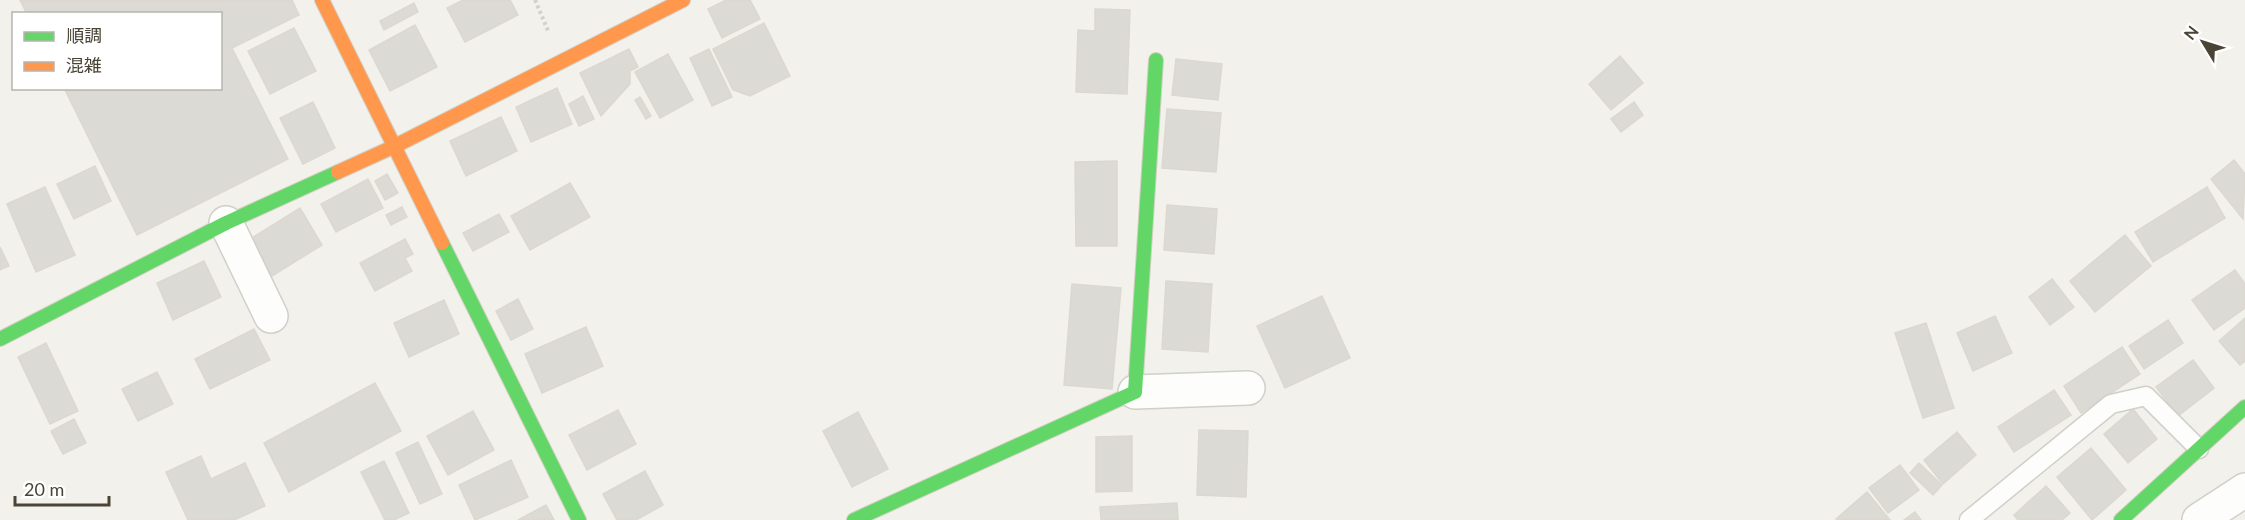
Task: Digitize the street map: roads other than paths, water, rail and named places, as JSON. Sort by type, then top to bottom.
[{"type":"street","points":[[322,0],[579,520]]},
{"type":"street","points":[[0,339],[226,223],[393,147],[683,0]]},
{"type":"street","points":[[1135,392],[1156,60]]},
{"type":"street","points":[[226,223],[271,316]]},
{"type":"street","points":[[854,520],[1135,392],[1248,388]]},
{"type":"street","points":[[2121,520],[2245,407]]},
{"type":"street","points":[[2199,520],[2245,490]]},
{"type":"lane","points":[[1968,520],[2111,404],[2146,396],[2199,449]]}]
